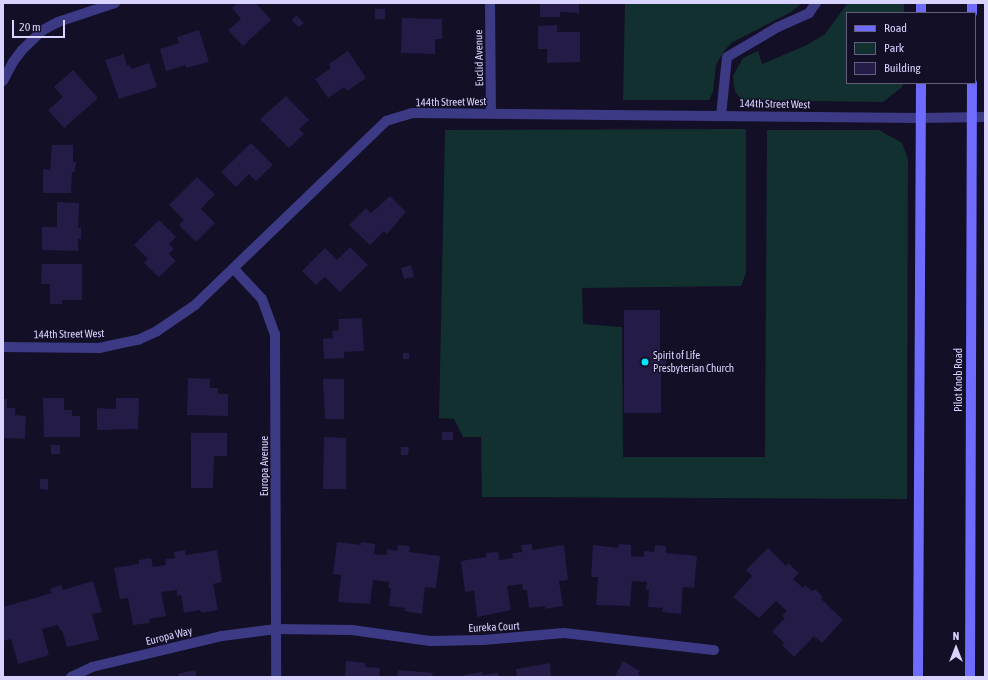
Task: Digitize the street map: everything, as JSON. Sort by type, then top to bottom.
[{"type":"main road","points":[[918,677],[921,84]]},
{"type":"main road","name":"Pilot Knob Road","points":[[970,677],[972,84]]},
{"type":"street","points":[[3,81],[13,62],[22,50],[43,30],[58,22],[115,3]]},
{"type":"street","name":"Euclid Avenue","points":[[490,3],[492,113]]},
{"type":"street","points":[[721,116],[727,56],[778,27],[809,13],[816,3]]},
{"type":"street","name":"144th Street West","points":[[3,347],[99,348],[138,340],[172,322],[195,305],[386,122],[412,114],[492,113],[920,118],[985,117]]},
{"type":"street","name":"Europa Avenue","points":[[234,268],[262,299],[276,334],[276,677]]},
{"type":"street","name":"Eureka Court","points":[[276,629],[352,630],[430,641],[483,640],[564,634],[714,650]]},
{"type":"street","name":"Europa Way","points":[[71,677],[92,667],[222,636],[276,629]]},
{"type":"green space","points":[[625,3],[802,3],[791,12],[731,43],[724,51],[716,65],[713,92],[709,100],[623,100]]},
{"type":"green space","points":[[848,3],[904,3],[904,12],[846,12],[846,84],[903,84],[902,87],[883,102],[742,100],[735,92],[733,76],[743,58],[758,51],[762,64],[807,45],[825,34]]},
{"type":"green space","points":[[746,129],[746,273],[741,286],[582,288],[583,324],[622,327],[623,457],[765,457],[767,130],[879,130],[902,143],[908,159],[907,499],[482,497],[481,437],[463,437],[454,419],[439,418],[445,130]]},
{"type":"building","points":[[238,3],[256,3],[271,20],[243,46],[228,30],[241,19],[232,8]]},
{"type":"building","points":[[540,3],[579,3],[579,13],[560,12],[560,17],[540,17]]},
{"type":"building","points":[[375,9],[385,9],[385,19],[375,19]]},
{"type":"building","points":[[296,15],[304,23],[299,27],[292,21]]},
{"type":"building","points":[[402,18],[442,19],[442,39],[435,39],[435,54],[401,53]]},
{"type":"building","points":[[557,25],[557,32],[580,32],[580,62],[547,63],[547,49],[538,49],[538,26]]},
{"type":"building","points":[[199,30],[209,62],[186,68],[185,65],[166,71],[160,49],[179,43],[177,37]]},
{"type":"building","points":[[348,51],[366,78],[347,91],[344,87],[328,98],[315,79],[331,68],[329,64]]},
{"type":"building","points":[[124,54],[127,66],[130,65],[131,69],[149,63],[157,87],[119,99],[105,60]]},
{"type":"building","points":[[73,70],[98,98],[64,128],[48,110],[63,97],[54,87]]},
{"type":"building","points":[[286,96],[309,120],[299,129],[304,134],[289,148],[260,119]]},
{"type":"building","points":[[251,143],[273,165],[256,181],[249,174],[236,187],[221,172]]},
{"type":"building","points":[[52,145],[73,145],[73,162],[76,162],[75,172],[72,172],[71,193],[43,193],[43,169],[50,170]]},
{"type":"building","points":[[197,177],[215,194],[201,209],[215,223],[196,242],[179,225],[184,220],[169,205]]},
{"type":"building","points":[[390,196],[406,212],[387,234],[384,231],[370,245],[349,225],[366,208],[371,213]]},
{"type":"building","points":[[57,202],[79,203],[78,228],[81,228],[81,239],[78,239],[78,251],[42,250],[42,227],[57,227]]},
{"type":"building","points":[[159,220],[176,237],[169,244],[174,249],[169,254],[176,261],[159,277],[144,263],[148,259],[134,245]]},
{"type":"building","points":[[350,247],[368,265],[340,292],[325,277],[316,285],[302,271],[325,248],[337,260]]},
{"type":"building","points":[[42,264],[82,264],[82,300],[62,300],[62,304],[50,304],[50,284],[41,284]]},
{"type":"building","points":[[411,265],[414,277],[404,279],[401,268]]},
{"type":"building","name":"Spirit of Life Presbyterian Church","points":[[624,310],[660,310],[660,357],[666,357],[666,367],[661,367],[661,413],[624,413]]},
{"type":"building","points":[[362,318],[364,351],[344,352],[344,358],[324,359],[323,339],[333,338],[332,331],[339,330],[338,319]]},
{"type":"building","points":[[403,353],[409,353],[409,359],[403,359]]},
{"type":"building","points":[[188,378],[210,379],[210,388],[218,388],[218,394],[228,394],[228,416],[187,415]]},
{"type":"building","points":[[323,379],[344,379],[344,419],[325,419]]},
{"type":"building","points":[[43,398],[64,398],[64,410],[72,410],[72,416],[80,416],[80,437],[44,437]]},
{"type":"building","points":[[116,398],[139,398],[138,429],[97,430],[97,408],[116,409]]},
{"type":"building","points":[[3,399],[7,399],[7,408],[15,408],[15,415],[26,416],[25,439],[3,438]]},
{"type":"building","points":[[442,432],[453,432],[453,440],[442,440]]},
{"type":"building","points":[[191,433],[227,433],[227,456],[214,456],[213,488],[191,488]]},
{"type":"building","points":[[324,437],[346,438],[346,489],[323,489]]},
{"type":"building","points":[[51,445],[60,445],[60,454],[51,454]]},
{"type":"building","points":[[401,447],[409,447],[408,455],[401,455]]},
{"type":"building","points":[[40,479],[48,479],[48,490],[40,489]]},
{"type":"building","points":[[337,542],[361,545],[361,542],[375,544],[374,554],[387,555],[387,549],[397,551],[398,545],[410,546],[409,552],[440,556],[436,588],[425,587],[422,614],[404,611],[405,608],[389,606],[391,588],[388,588],[389,582],[373,580],[370,604],[338,602],[341,575],[333,574]]},
{"type":"building","points":[[532,544],[532,550],[564,545],[568,580],[559,581],[563,606],[545,609],[545,606],[529,608],[527,590],[523,590],[522,584],[507,586],[511,610],[477,617],[474,591],[465,592],[461,561],[486,557],[486,553],[498,552],[499,560],[513,558],[512,553],[522,552],[521,545]]},
{"type":"building","points":[[619,544],[631,545],[631,556],[644,557],[644,551],[654,552],[655,545],[666,546],[666,553],[697,556],[694,588],[683,587],[681,614],[662,612],[663,608],[648,607],[649,590],[646,590],[647,582],[632,581],[630,606],[596,605],[598,577],[591,577],[593,545],[618,548]]},
{"type":"building","points":[[768,548],[786,566],[788,563],[799,573],[793,579],[803,588],[805,585],[812,591],[815,589],[823,597],[821,599],[843,620],[822,643],[814,636],[794,657],[782,645],[784,643],[772,631],[785,618],[782,616],[787,611],[776,601],[759,618],[733,597],[752,576],[746,570]]},
{"type":"building","points":[[185,550],[186,555],[217,550],[222,582],[213,584],[218,610],[201,613],[200,610],[184,613],[181,595],[177,596],[177,590],[161,592],[166,616],[149,619],[150,623],[133,625],[128,598],[120,599],[114,568],[139,564],[139,560],[151,558],[153,567],[166,565],[165,559],[175,558],[174,552]]},
{"type":"building","points":[[93,581],[102,612],[92,614],[99,640],[67,647],[62,630],[60,630],[58,625],[42,629],[49,655],[18,664],[11,639],[3,641],[3,607],[52,593],[50,589],[61,585],[63,590]]},
{"type":"building","points":[[346,661],[366,663],[365,667],[380,668],[379,677],[345,677]]},
{"type":"building","points":[[623,661],[640,671],[638,674],[643,677],[615,677]]},
{"type":"building","points":[[550,663],[551,677],[517,677],[516,669]]},
{"type":"building","points":[[195,670],[197,677],[179,677],[178,674]]},
{"type":"building","points":[[398,670],[433,673],[432,677],[397,677]]},
{"type":"building","points":[[482,672],[483,675],[498,673],[499,677],[465,677],[464,675]]},
{"type":"place","name":"Spirit of Life Presbyterian Church","points":[[645,362]]}]
